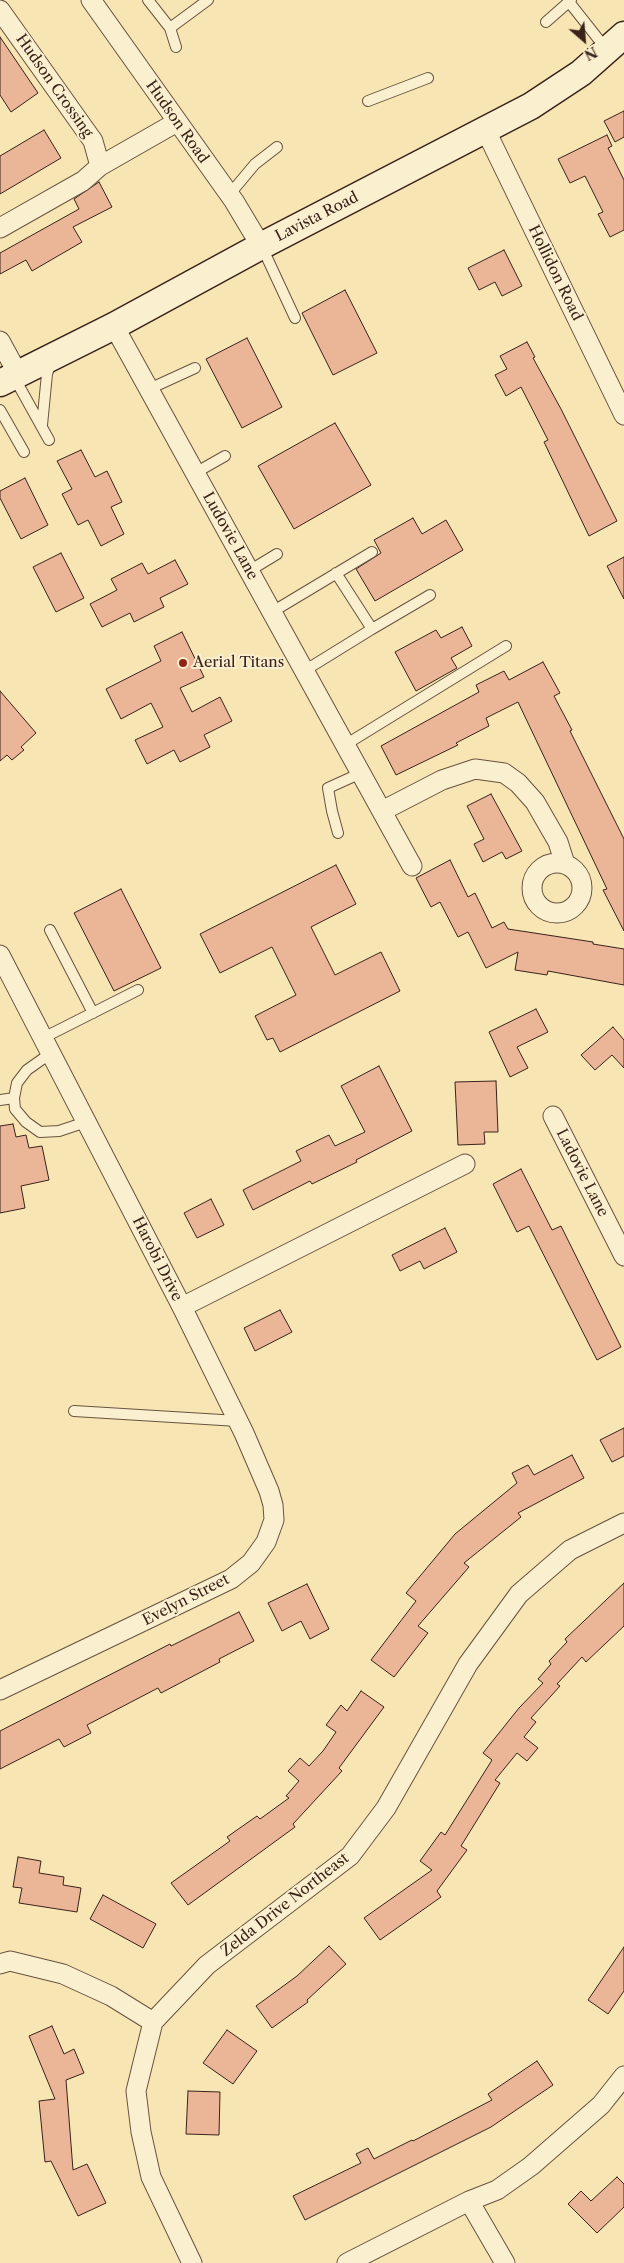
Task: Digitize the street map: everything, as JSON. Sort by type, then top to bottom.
[{"type":"main road","name":"Lavista Road","points":[[10,378],[114,326],[261,246],[486,131],[531,106],[581,73],[616,42]]},
{"type":"street","name":"Hudson Road","points":[[95,2],[229,195],[261,246]]},
{"type":"street","name":"Hudson Crossing","points":[[1,13],[93,141],[100,166]]},
{"type":"street","points":[[0,228],[83,181],[100,166],[177,122]]},
{"type":"street","name":"Hollidon Road","points":[[486,131],[624,415]]},
{"type":"street","name":"Ludovie Lane","points":[[114,326],[412,866]]},
{"type":"street","points":[[0,341],[10,378]]},
{"type":"street","points":[[382,811],[442,780],[475,769],[504,773],[518,783],[535,802],[558,842],[565,864]]},
{"type":"street","name":"Harobi Drive","points":[[0,955],[182,1307],[465,1164]]},
{"type":"street","name":"Ladovie Lane","points":[[553,1116],[619,1234],[624,1256]]},
{"type":"street","name":"Evelyn Street","points":[[0,1690],[231,1579],[251,1563],[266,1542],[274,1520],[273,1505],[238,1421],[182,1307]]},
{"type":"street","name":"Zelda Drive Northeast","points":[[153,2022],[208,1965],[350,1856],[386,1808],[468,1664],[519,1594],[570,1550],[624,1523]]},
{"type":"street","points":[[0,1964],[10,1961],[63,1974],[111,1996],[153,2022],[136,2091],[141,2132],[151,2177],[192,2263]]},
{"type":"street","points":[[347,2263],[469,2201],[497,2190],[531,2166],[601,2105],[624,2076]]},
{"type":"street","points":[[469,2201],[505,2263]]},
{"type":"lane","points":[[148,0],[170,28],[176,47]]},
{"type":"lane","points":[[170,28],[208,0]]},
{"type":"lane","points":[[546,22],[570,1],[616,42]]},
{"type":"lane","points":[[368,101],[428,78]]},
{"type":"lane","points":[[229,195],[255,164],[277,148]]},
{"type":"lane","points":[[261,246],[295,318]]},
{"type":"lane","points":[[42,425],[46,374],[53,357]]},
{"type":"lane","points":[[149,389],[195,368]]},
{"type":"lane","points":[[10,378],[42,425],[49,440]]},
{"type":"lane","points":[[0,410],[24,452]]},
{"type":"lane","points":[[195,473],[225,456]]},
{"type":"lane","points":[[272,612],[372,552]]},
{"type":"lane","points":[[249,571],[277,554]]},
{"type":"lane","points":[[336,573],[372,629]]},
{"type":"lane","points":[[304,670],[430,595]]},
{"type":"lane","points":[[345,745],[506,646]]},
{"type":"lane","points":[[338,834],[328,788],[361,773]]},
{"type":"lane","points":[[50,930],[93,1013]]},
{"type":"lane","points":[[86,1122],[59,1131],[40,1132],[26,1122],[15,1109],[16,1083],[47,1046],[93,1013],[138,990]]},
{"type":"lane","points":[[0,1100],[14,1098]]},
{"type":"lane","points":[[74,1411],[238,1421]]},
{"type":"building","points":[[0,37],[38,93],[11,112],[0,95]]},
{"type":"building","points":[[624,111],[624,137],[615,142],[604,121]]},
{"type":"building","points":[[44,130],[61,158],[0,194],[0,156]]},
{"type":"building","points":[[607,135],[612,146],[608,148],[624,180],[624,230],[610,237],[598,214],[603,212],[585,176],[570,183],[558,159]]},
{"type":"building","points":[[99,182],[112,207],[73,227],[82,242],[32,271],[26,260],[0,274],[0,253],[79,209],[74,199]]},
{"type":"building","points":[[504,250],[522,286],[502,296],[495,282],[479,290],[468,268]]},
{"type":"building","points":[[345,290],[377,353],[333,375],[302,313]]},
{"type":"building","points":[[247,338],[282,407],[242,428],[206,359]]},
{"type":"building","points":[[527,342],[535,357],[533,358],[561,409],[617,521],[589,536],[544,442],[548,440],[521,387],[506,396],[495,375],[507,369],[500,356]]},
{"type":"building","points":[[335,423],[371,485],[294,529],[258,466]]},
{"type":"building","points":[[81,450],[95,477],[107,471],[122,502],[111,507],[124,534],[101,546],[88,520],[78,525],[62,494],[72,489],[57,461]]},
{"type":"building","points":[[25,478],[48,525],[21,539],[0,498],[0,491]]},
{"type":"building","points":[[413,518],[422,534],[446,520],[463,550],[375,601],[356,569],[381,553],[374,540]]},
{"type":"building","points":[[61,553],[84,598],[56,612],[33,567]]},
{"type":"building","points":[[624,557],[624,599],[607,566]]},
{"type":"building","points":[[175,560],[188,584],[160,598],[164,607],[134,622],[130,613],[102,627],[90,604],[117,590],[111,579],[142,563],[148,574]]},
{"type":"building","points":[[462,627],[472,646],[451,658],[457,668],[416,691],[395,652],[436,630],[441,638]]},
{"type":"building","points":[[182,632],[204,677],[180,688],[192,712],[220,697],[232,721],[204,735],[210,747],[180,762],[174,750],[147,764],[135,740],[163,727],[151,703],[121,719],[106,689],[161,661],[154,646]]},
{"type":"building","points":[[543,662],[560,693],[554,696],[572,730],[570,731],[624,839],[624,931],[603,890],[607,889],[518,702],[486,718],[489,726],[456,743],[458,745],[396,775],[381,746],[479,692],[476,685],[504,671],[509,680]]},
{"type":"building","points":[[0,691],[36,733],[21,747],[24,750],[12,760],[7,755],[0,761]]},
{"type":"building","points":[[491,794],[522,851],[506,859],[502,852],[483,862],[474,844],[484,839],[467,806]]},
{"type":"building","points":[[450,860],[468,897],[475,893],[492,928],[504,922],[508,929],[593,942],[593,944],[624,949],[624,985],[548,971],[547,975],[515,970],[518,952],[486,968],[468,932],[458,937],[440,902],[431,907],[416,878]]},
{"type":"building","points":[[336,865],[356,904],[311,927],[335,975],[381,952],[400,991],[280,1052],[273,1038],[267,1040],[255,1016],[296,995],[272,947],[220,973],[200,934]]},
{"type":"building","points":[[121,889],[161,968],[114,991],[74,913]]},
{"type":"building","points":[[536,1009],[548,1032],[517,1047],[528,1068],[510,1077],[489,1032]]},
{"type":"building","points":[[613,1027],[624,1040],[624,1068],[612,1055],[595,1070],[581,1055]]},
{"type":"building","points":[[379,1066],[412,1131],[356,1160],[357,1162],[312,1184],[310,1181],[253,1210],[243,1190],[301,1161],[296,1151],[329,1135],[335,1146],[365,1132],[341,1086]]},
{"type":"building","points":[[496,1081],[498,1132],[484,1132],[485,1144],[458,1145],[455,1082]]},
{"type":"building","points":[[13,1124],[16,1137],[26,1135],[29,1148],[42,1146],[49,1180],[21,1186],[25,1208],[0,1213],[0,1126]]},
{"type":"building","points":[[521,1169],[552,1230],[561,1226],[621,1347],[597,1360],[529,1226],[517,1232],[493,1184]]},
{"type":"building","points":[[211,1199],[224,1225],[197,1238],[184,1213]]},
{"type":"building","points":[[445,1228],[457,1252],[424,1269],[420,1261],[400,1271],[392,1255]]},
{"type":"building","points":[[280,1310],[292,1332],[255,1351],[244,1328]]},
{"type":"building","points":[[624,1428],[624,1456],[612,1462],[600,1440]]},
{"type":"building","points":[[572,1455],[584,1478],[518,1513],[521,1517],[464,1563],[469,1567],[418,1626],[428,1633],[394,1677],[371,1660],[416,1601],[406,1593],[455,1534],[517,1483],[512,1473],[528,1465],[534,1475]]},
{"type":"building","points":[[624,1583],[624,1626],[586,1662],[582,1657],[557,1684],[560,1686],[531,1718],[536,1722],[524,1737],[538,1748],[527,1761],[517,1753],[495,1780],[500,1783],[461,1846],[467,1850],[437,1891],[441,1897],[380,1940],[364,1918],[432,1870],[420,1861],[441,1832],[445,1835],[492,1760],[483,1753],[519,1708],[543,1683],[538,1679],[551,1664],[549,1661],[567,1642],[565,1639]]},
{"type":"building","points":[[307,1584],[329,1629],[310,1639],[301,1621],[282,1631],[268,1603]]},
{"type":"building","points":[[239,1612],[254,1641],[219,1659],[220,1662],[161,1693],[158,1688],[87,1725],[91,1733],[64,1747],[59,1739],[0,1769],[0,1731],[170,1644],[171,1646]]},
{"type":"building","points":[[361,1691],[384,1707],[339,1768],[342,1771],[293,1824],[295,1827],[188,1905],[171,1883],[230,1841],[227,1837],[257,1816],[260,1819],[289,1798],[286,1796],[299,1781],[288,1771],[300,1758],[309,1766],[323,1751],[336,1732],[326,1725],[341,1705],[347,1711]]},
{"type":"building","points":[[18,1857],[41,1861],[39,1873],[64,1877],[63,1885],[81,1888],[77,1912],[19,1903],[22,1888],[13,1887]]},
{"type":"building","points":[[103,1895],[156,1924],[143,1948],[90,1919]]},
{"type":"building","points":[[329,1946],[346,1964],[307,2000],[308,2002],[272,2028],[256,2006],[297,1976]]},
{"type":"building","points":[[624,1947],[624,1991],[608,2014],[588,2000]]},
{"type":"building","points":[[52,2026],[64,2054],[74,2049],[84,2073],[66,2080],[73,2170],[87,2164],[106,2203],[78,2216],[51,2161],[45,2162],[39,2101],[55,2099],[29,2036]]},
{"type":"building","points":[[227,2030],[257,2051],[233,2084],[203,2063]]},
{"type":"building","points":[[537,2061],[553,2085],[491,2127],[305,2220],[293,2196],[361,2163],[356,2154],[368,2148],[374,2159],[492,2100],[488,2094]]},
{"type":"building","points":[[188,2091],[220,2092],[219,2135],[186,2134]]},
{"type":"building","points":[[617,2177],[624,2184],[624,2207],[597,2233],[568,2204],[581,2191],[591,2201]]},
{"type":"place","name":"Aerial Titans","points":[[183,663]]}]
